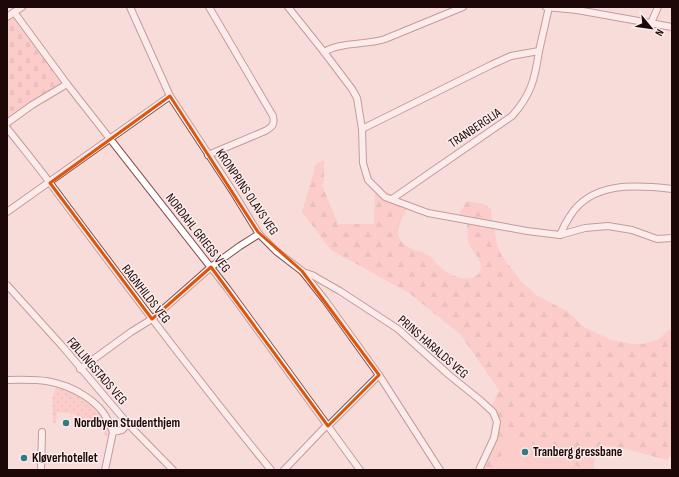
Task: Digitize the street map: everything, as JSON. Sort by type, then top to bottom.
[{"type":"street","points":[[7,17],[22,7]]},
{"type":"street","name":"KRONPRINS OLAVS VEG","points":[[130,7],[170,96],[259,234],[276,251],[302,272],[341,322],[379,375],[440,470]]},
{"type":"street","points":[[208,155],[265,131],[272,127],[274,121],[274,116],[209,7]]},
{"type":"street","points":[[288,7],[324,52],[357,98],[361,116],[363,163],[368,180],[385,196],[428,213],[524,231],[560,235],[585,228],[608,226],[632,230],[657,239],[665,240],[672,238]]},
{"type":"street","points":[[324,52],[331,48],[375,42],[463,7]]},
{"type":"street","points":[[548,7],[577,10],[672,27]]},
{"type":"street","name":"TRANBERGLIA","points":[[392,199],[512,116],[522,106],[531,89],[536,70],[548,7]]},
{"type":"street","points":[[651,23],[658,7]]},
{"type":"street","name":"NORDAHL GRIEGS VEG","points":[[14,12],[67,84],[211,267],[360,470]]},
{"type":"street","points":[[362,129],[511,56],[539,51]]},
{"type":"street","points":[[7,123],[32,105],[67,84]]},
{"type":"street","points":[[7,212],[50,183],[170,96]]},
{"type":"street","name":"RAGNHILDS VEG","points":[[7,128],[50,183],[122,281],[271,470]]},
{"type":"street","points":[[560,235],[570,215],[580,204],[596,192],[614,188],[646,186],[672,189]]},
{"type":"street","points":[[80,368],[152,319],[211,267],[259,234]]},
{"type":"street","name":"PRINS HARALDS VEG","points":[[302,272],[312,275],[340,291],[398,329],[446,373],[493,412],[497,422],[494,438],[479,470]]},
{"type":"street","name":"FØLLINGSTADS VEG","points":[[7,285],[128,424],[172,470]]},
{"type":"street","points":[[284,470],[379,375]]},
{"type":"street","points":[[7,380],[40,380],[69,386],[102,409],[108,418],[113,432],[105,470]]},
{"type":"street","points":[[113,432],[122,430],[128,424]]},
{"type":"street","points":[[41,470],[42,432]]},
{"type":"highlighted area","points":[[170,96],[258,232],[302,271],[379,375],[328,426],[211,267],[152,319],[50,183]]},
{"type":"green space","points":[[14,15],[64,83],[7,121],[7,20]]},
{"type":"green space","points":[[324,160],[324,181],[322,185],[338,224],[374,224],[375,192],[380,188],[409,206],[400,222],[398,229],[402,243],[427,254],[448,273],[460,278],[471,278],[480,272],[481,267],[478,258],[469,244],[467,224],[457,217],[467,201],[484,204],[491,209],[497,246],[502,256],[520,280],[536,295],[567,311],[584,327],[612,340],[642,344],[659,339],[669,329],[672,331],[672,454],[667,460],[626,449],[601,446],[594,460],[594,470],[584,470],[512,434],[494,470],[478,470],[496,428],[489,413],[499,390],[460,334],[409,293],[331,250],[302,212],[316,164]]},
{"type":"green space","points":[[56,387],[75,393],[95,408],[105,422],[108,436],[105,436],[103,431],[96,427],[96,420],[76,418],[76,414],[71,415],[70,413],[57,412],[56,416],[58,418],[56,418],[56,423],[53,423],[52,399]]},
{"type":"green space","name":"Tranberg gressbane","points":[[512,434],[584,470],[494,470]]},
{"type":"place","name":"Nordbyen Studenthjem","points":[[66,423]]},
{"type":"place","name":"Tranberg gressbane","points":[[525,452]]},
{"type":"place","name":"Kløverhotellet","points":[[24,458]]}]
